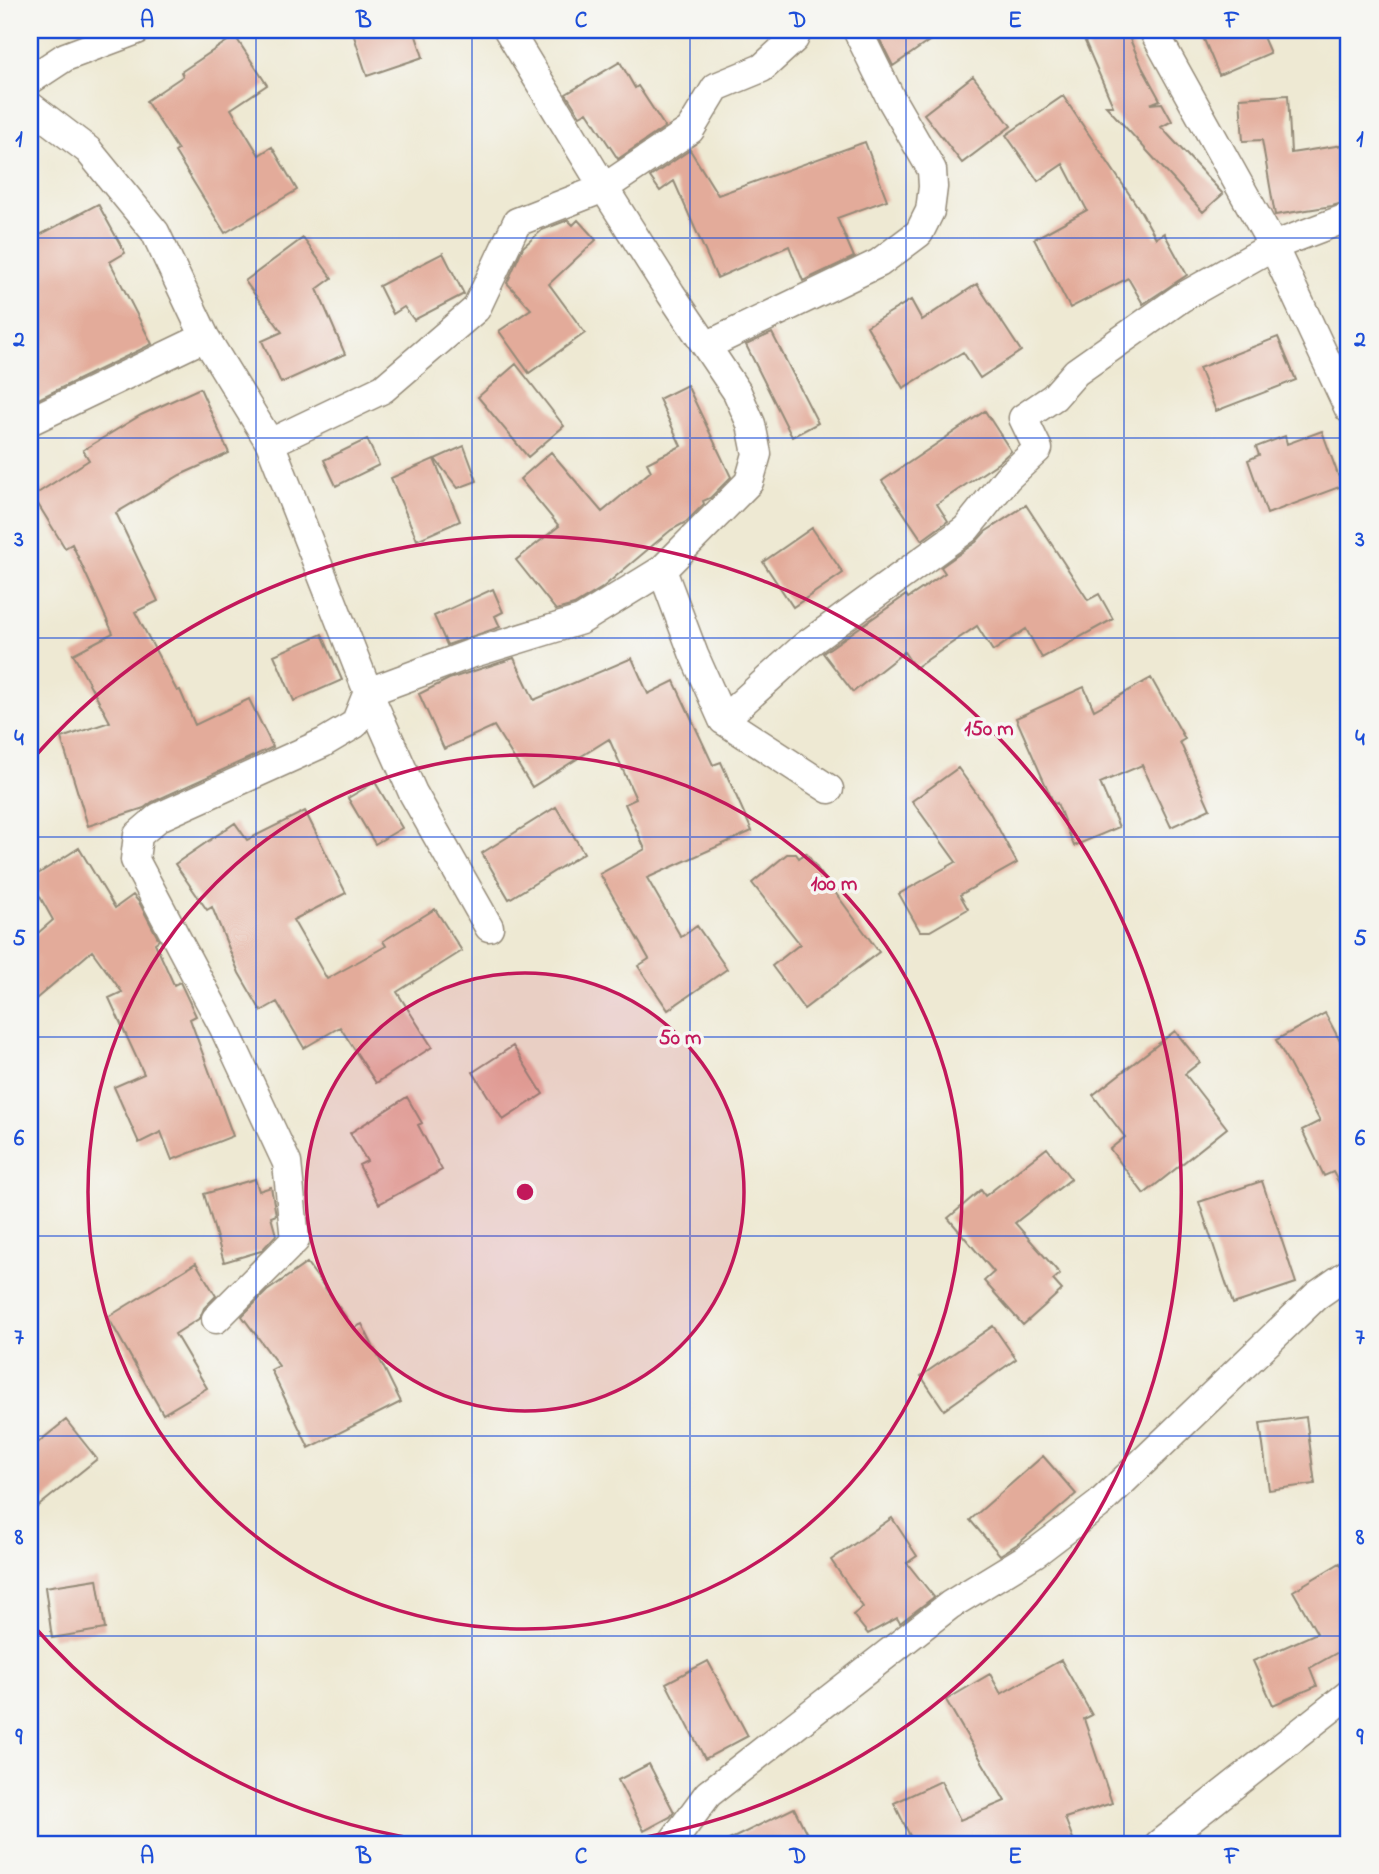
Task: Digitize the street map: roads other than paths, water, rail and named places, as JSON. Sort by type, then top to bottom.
[{"type":"street","points":[[30,80],[65,57],[137,30]]},
{"type":"street","points":[[216,1319],[295,1240],[287,1163],[224,1028],[135,860],[138,835],[159,817],[323,743],[355,724],[368,692],[470,654],[581,620],[662,570],[749,482],[757,454],[751,424],[737,392],[604,188],[508,30]]},
{"type":"street","points":[[270,443],[383,389],[475,309],[517,222],[604,188],[690,130],[716,87],[762,68],[794,39],[798,30]]},
{"type":"street","points":[[706,346],[879,263],[919,233],[930,211],[932,170],[891,99],[857,30]]},
{"type":"street","points":[[1153,30],[1273,246],[1349,409]]},
{"type":"street","points":[[30,106],[88,150],[155,232],[205,337],[270,443],[368,692],[413,793],[489,927]]},
{"type":"street","points":[[723,720],[806,645],[966,528],[1007,478],[1038,449],[1023,418],[1054,397],[1076,372],[1181,298],[1273,246],[1349,217]]},
{"type":"street","points":[[30,421],[205,337]]},
{"type":"street","points":[[662,570],[694,655],[723,720],[829,789]]},
{"type":"street","points":[[671,1844],[708,1794],[950,1605],[1035,1553],[1098,1505],[1315,1296],[1349,1273]]},
{"type":"street","points":[[1159,1844],[1349,1694]]}]
